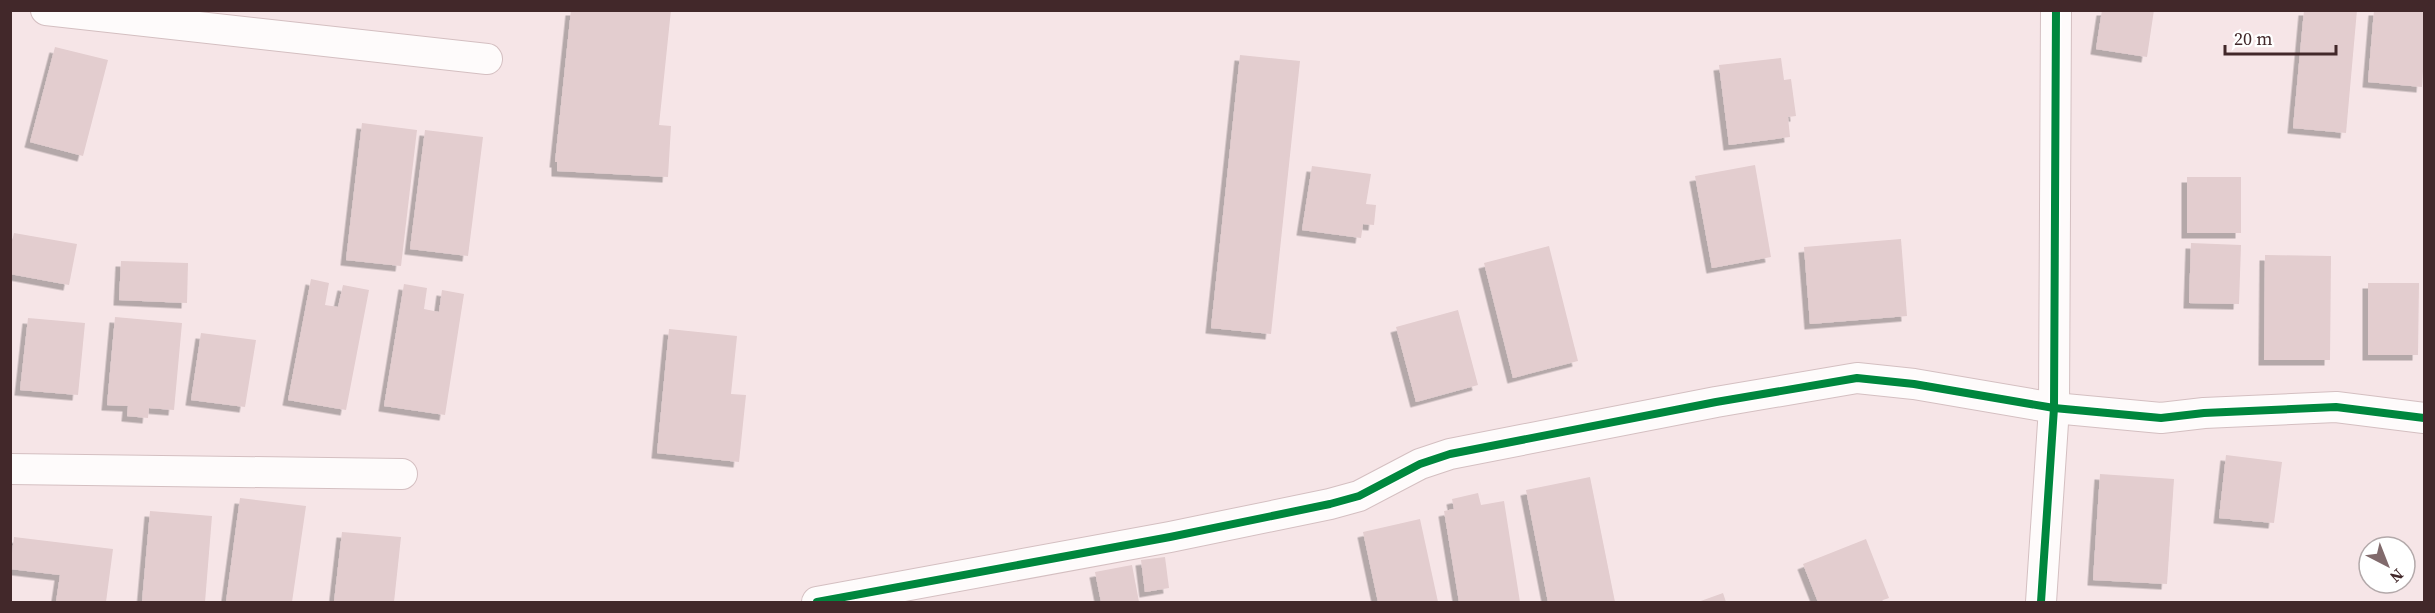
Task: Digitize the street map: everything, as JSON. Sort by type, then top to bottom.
[{"type":"street","points":[[46,10],[487,59]]},
{"type":"street","points":[[2042,603],[2054,408],[2056,10]]},
{"type":"street","points":[[830,601],[1330,504],[1359,496],[1420,464],[1450,454],[1716,402],[1857,378],[1914,384],[2054,408],[2161,418],[2204,413],[2336,407],[2424,418]]},
{"type":"street","points":[[10,469],[402,474]]},
{"type":"building","points":[[571,10],[671,10],[659,125],[671,126],[668,177],[557,171],[557,162],[555,162]]},
{"type":"building","points":[[2102,10],[2154,10],[2147,57],[2096,49]]},
{"type":"building","points":[[2304,10],[2357,10],[2346,133],[2293,128]]},
{"type":"building","points":[[2374,10],[2424,10],[2422,87],[2368,82]]},
{"type":"building","points":[[55,47],[108,60],[83,156],[30,142]]},
{"type":"building","points":[[1240,55],[1300,61],[1271,334],[1211,328]]},
{"type":"building","points":[[1781,58],[1784,80],[1791,79],[1796,116],[1788,117],[1790,137],[1729,145],[1719,65]]},
{"type":"building","points":[[362,123],[417,130],[401,266],[346,260]]},
{"type":"building","points":[[425,130],[483,137],[468,256],[410,249]]},
{"type":"building","points":[[1755,165],[1771,257],[1712,268],[1695,176]]},
{"type":"building","points":[[1312,166],[1371,174],[1366,204],[1376,205],[1374,225],[1363,224],[1361,238],[1302,230]]},
{"type":"building","points":[[2187,177],[2241,177],[2241,233],[2187,233]]},
{"type":"building","points":[[14,233],[77,244],[69,285],[10,274],[10,250]]},
{"type":"building","points":[[1901,239],[1907,316],[1810,324],[1804,247]]},
{"type":"building","points":[[2191,243],[2241,245],[2239,304],[2189,303]]},
{"type":"building","points":[[1549,246],[1578,361],[1513,378],[1484,263]]},
{"type":"building","points":[[2265,255],[2331,256],[2330,360],[2264,360]]},
{"type":"building","points":[[121,261],[188,263],[187,303],[119,300]]},
{"type":"building","points":[[311,279],[329,283],[325,305],[338,307],[343,285],[369,290],[346,410],[288,400]]},
{"type":"building","points":[[2368,283],[2419,283],[2418,355],[2368,355]]},
{"type":"building","points":[[404,284],[427,288],[424,309],[439,312],[442,290],[464,294],[445,415],[384,406]]},
{"type":"building","points":[[1458,310],[1478,385],[1416,402],[1396,327]]},
{"type":"building","points":[[115,317],[182,323],[174,410],[149,408],[148,418],[127,416],[128,406],[107,405]]},
{"type":"building","points":[[28,318],[85,323],[78,395],[20,390]]},
{"type":"building","points":[[669,329],[737,336],[731,394],[746,395],[739,462],[657,453]]},
{"type":"building","points":[[201,333],[256,340],[245,407],[191,400]]},
{"type":"building","points":[[2226,455],[2282,462],[2274,523],[2219,518]]},
{"type":"building","points":[[2100,474],[2174,479],[2167,584],[2093,580]]},
{"type":"building","points":[[1590,477],[1615,602],[1548,602],[1526,490]]},
{"type":"building","points":[[1478,493],[1481,505],[1504,501],[1520,602],[1459,602],[1444,511],[1454,509],[1452,499]]},
{"type":"building","points":[[240,498],[306,506],[292,602],[226,602]]},
{"type":"building","points":[[150,511],[212,516],[205,602],[142,602]]},
{"type":"building","points":[[1420,519],[1438,602],[1378,602],[1363,532]]},
{"type":"building","points":[[342,532],[401,537],[394,602],[334,602]]},
{"type":"building","points":[[14,537],[113,549],[106,602],[56,602],[60,575],[10,569]]},
{"type":"building","points":[[1866,539],[1889,598],[1877,602],[1818,602],[1803,564]]},
{"type":"building","points":[[1165,557],[1169,588],[1145,592],[1141,560]]},
{"type":"building","points":[[1132,565],[1139,602],[1101,602],[1095,572]]},
{"type":"building","points":[[1723,593],[1726,602],[1698,602]]},
{"type":"cycle path","points":[[2041,602],[2054,408],[2056,10]]},
{"type":"cycle path","points":[[817,602],[1170,537],[1330,504],[1359,496],[1420,464],[1450,454],[1716,402],[1857,378],[1914,384],[2054,408],[2161,418],[2204,413],[2336,407],[2424,418]]}]
